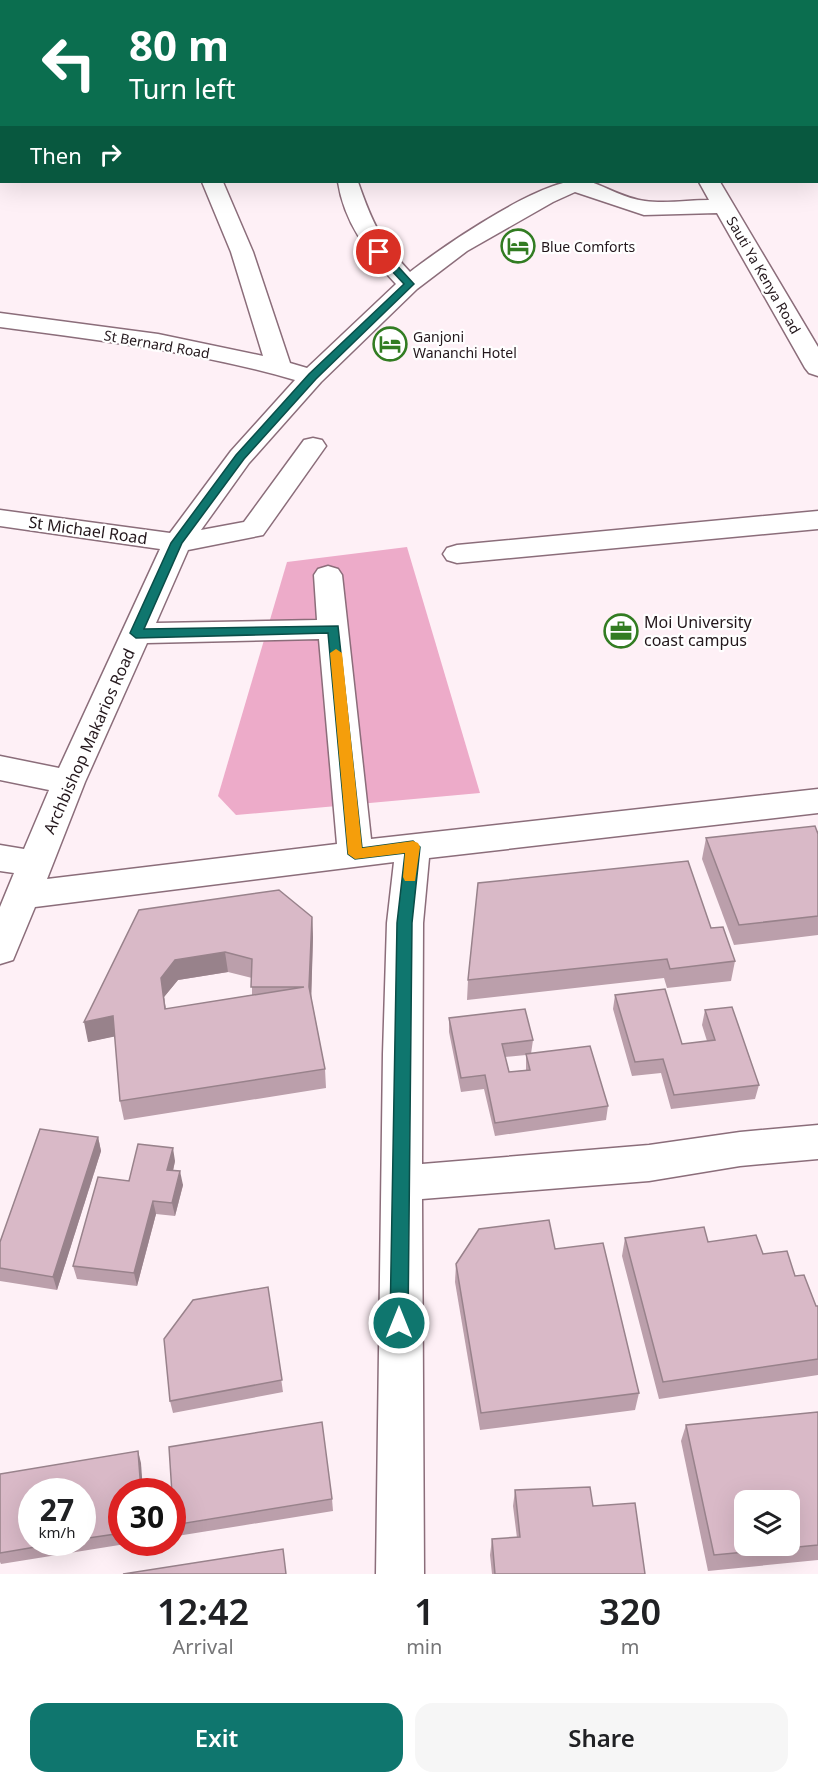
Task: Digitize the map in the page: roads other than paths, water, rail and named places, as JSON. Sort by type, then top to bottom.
[{"type":"street","points":[[212,183],[242,252],[279,367]]},
{"type":"street","points":[[348,183],[352,202],[369,240],[410,284]]},
{"type":"street","points":[[578,183],[610,198],[644,208],[724,206]]},
{"type":"street","name":"Archbishop Makarios Road","points":[[0,950],[69,782],[177,543],[240,457],[312,377],[410,284],[459,246],[545,197],[578,183]]},
{"type":"street","name":"Sauti Ya Kenya Road","points":[[711,183],[818,368]]},
{"type":"street","name":"St Bernard Road","points":[[0,320],[179,346],[279,367],[312,377]]},
{"type":"street","name":"St Michael Road","points":[[0,518],[177,543],[253,529],[313,446]]},
{"type":"street","points":[[457,554],[818,520]]},
{"type":"street","points":[[328,575],[355,854]]},
{"type":"street","points":[[136,633],[334,628]]},
{"type":"street","points":[[0,768],[69,782]]},
{"type":"street","points":[[23,895],[413,847],[818,801]]},
{"type":"street","points":[[400,1574],[401,1183],[405,923],[413,847]]},
{"type":"street","points":[[0,858],[36,864]]},
{"type":"street","points":[[401,1183],[649,1163],[740,1149],[818,1142]]},
{"type":"place","name":"Blue Comforts","points":[[518,246]]},
{"type":"place","name":"Ganjoni Wananchi Hotel","points":[[390,344]]},
{"type":"place","name":"Moi University coast campus","points":[[621,631]]}]
